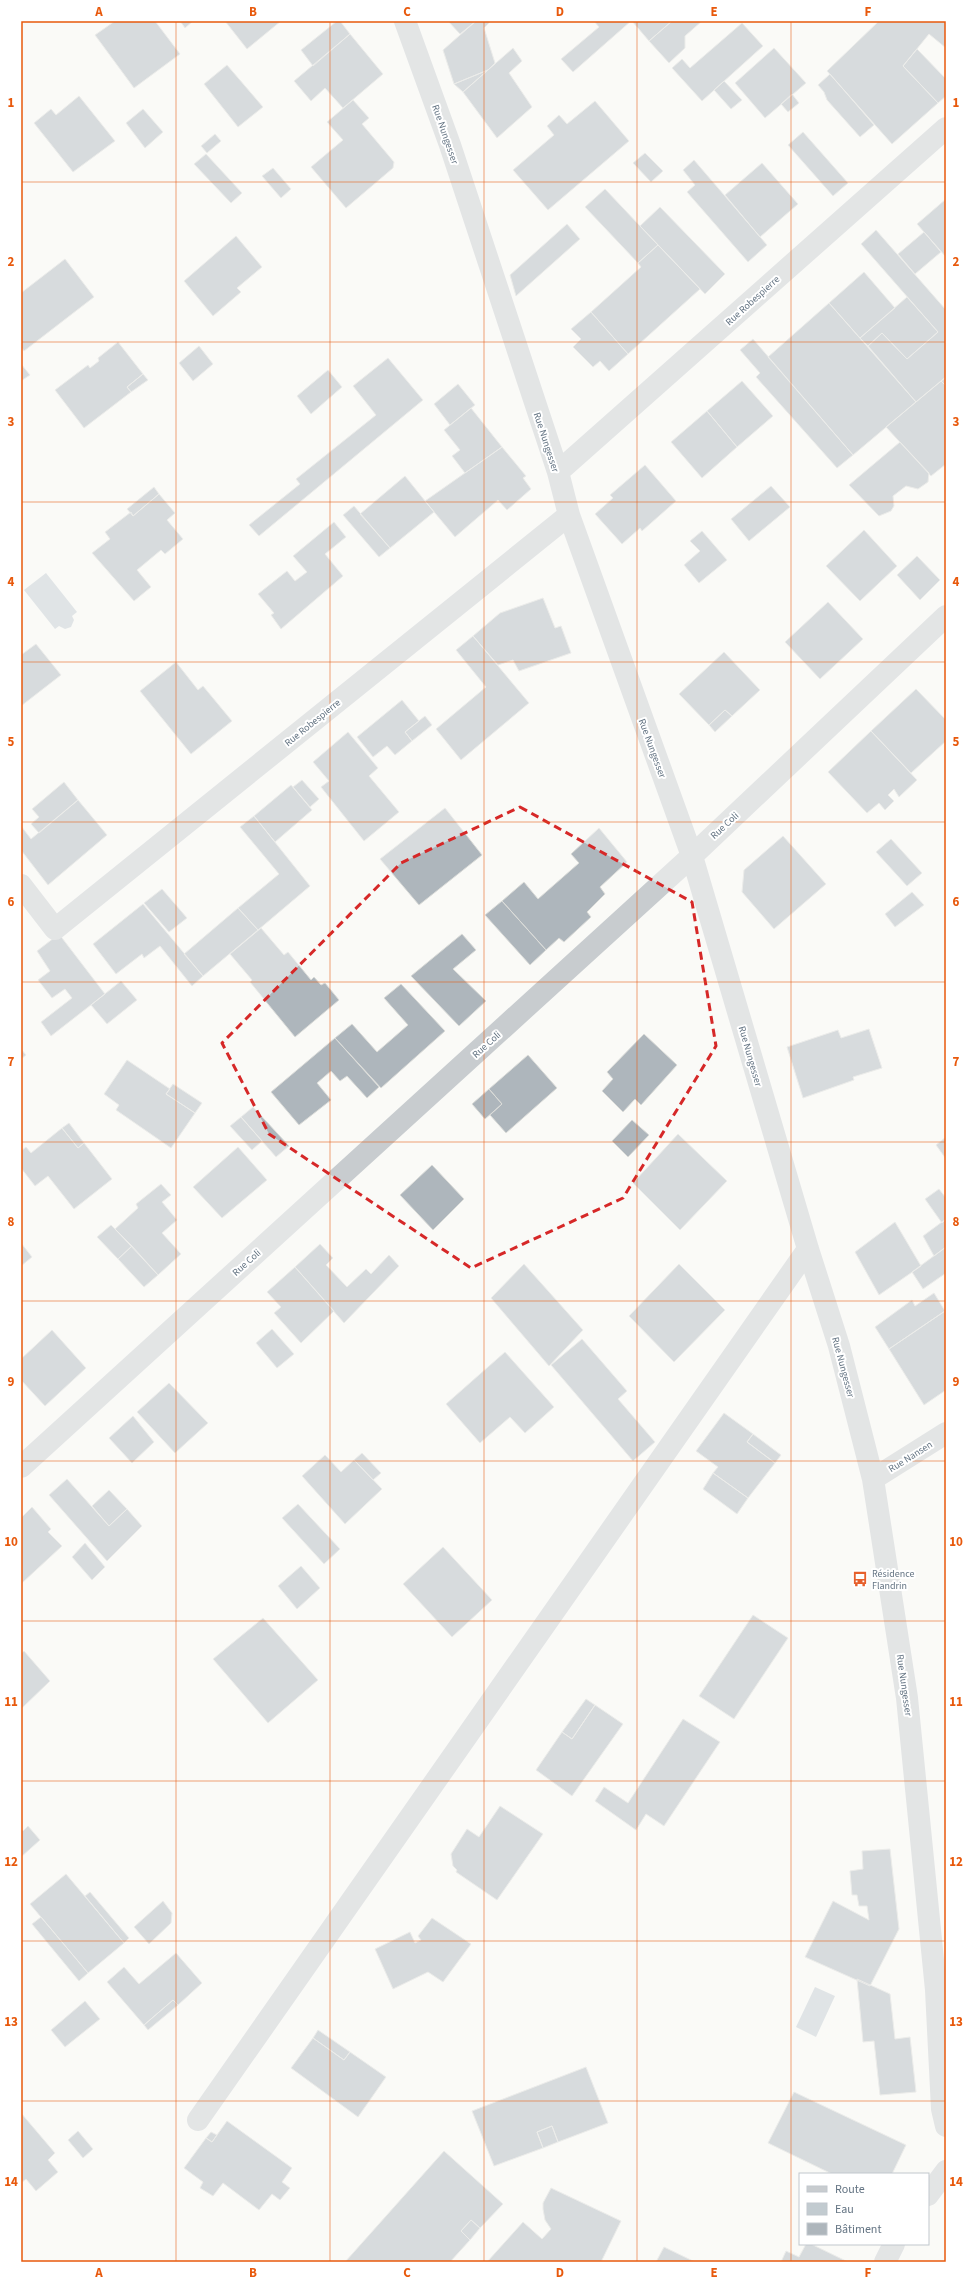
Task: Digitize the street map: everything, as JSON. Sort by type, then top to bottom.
[{"type":"street","name":"Rue Nungesser","points":[[406,21],[450,145],[558,472],[569,515],[692,856],[808,1250],[839,1346],[873,1479],[907,1698],[936,1990],[942,2109],[946,2126]]},
{"type":"street","name":"Rue Robespierre","points":[[558,472],[946,128]]},
{"type":"street","name":"Rue Robespierre","points":[[21,885],[55,928],[569,515]]},
{"type":"street","name":"Rue Coli","points":[[21,1467],[692,856],[946,616]]},
{"type":"street","points":[[198,2120],[808,1250]]},
{"type":"street","name":"Rue Nansen","points":[[873,1479],[946,1434]]},
{"type":"street","points":[[929,2194],[946,2171]]},
{"type":"street","points":[[885,2262],[894,2245]]},
{"type":"highlighted area","points":[[520,807],[692,902],[716,1046],[623,1198],[471,1268],[269,1134],[222,1043],[401,863]]},
{"type":"water","points":[[46,573],[77,612],[72,616],[74,620],[71,627],[65,629],[59,626],[55,629],[24,590]]},
{"type":"water","points":[[815,1987],[835,1996],[816,2037],[796,2027]]},
{"type":"building","points":[[115,21],[155,21],[180,54],[134,88],[95,35]]},
{"type":"building","points":[[180,21],[193,21],[185,28]]},
{"type":"building","points":[[225,21],[281,21],[247,49]]},
{"type":"building","points":[[337,21],[340,21],[350,34],[313,66],[301,50]]},
{"type":"building","points":[[448,21],[476,21],[460,34]]},
{"type":"building","points":[[476,21],[491,21],[484,28],[495,63],[488,70],[454,84],[443,50]]},
{"type":"building","points":[[594,21],[631,21],[573,72],[561,59],[599,27]]},
{"type":"building","points":[[632,21],[672,21],[649,41]]},
{"type":"building","points":[[672,21],[702,21],[685,36],[685,48],[669,63],[649,41]]},
{"type":"building","points":[[879,21],[946,21],[946,48],[929,34],[903,66],[938,103],[892,144],[827,71]]},
{"type":"building","points":[[742,23],[763,46],[702,101],[672,68],[682,59],[690,68]]},
{"type":"building","points":[[350,34],[383,74],[343,108],[325,88],[311,101],[294,81]]},
{"type":"building","points":[[513,48],[522,61],[509,73],[532,107],[497,138],[463,92]]},
{"type":"building","points":[[774,48],[806,83],[765,118],[735,83]]},
{"type":"building","points":[[917,49],[946,79],[946,96],[938,103],[903,66]]},
{"type":"building","points":[[227,65],[263,107],[238,127],[204,84]]},
{"type":"building","points":[[488,70],[463,92],[454,84]]},
{"type":"building","points":[[830,74],[874,125],[860,137],[827,100],[824,92],[818,85]]},
{"type":"building","points":[[724,81],[742,100],[731,109],[714,90]]},
{"type":"building","points":[[792,94],[799,103],[788,112],[781,104]]},
{"type":"building","points":[[79,96],[115,141],[73,172],[34,123],[51,109],[56,115]]},
{"type":"building","points":[[353,100],[369,118],[362,124],[394,162],[393,168],[346,208],[311,167],[343,140],[327,122]]},
{"type":"building","points":[[595,101],[629,141],[548,210],[513,170],[554,135],[547,126],[559,115],[567,124]]},
{"type":"building","points":[[143,109],[163,132],[145,148],[126,123]]},
{"type":"building","points":[[803,132],[848,183],[833,196],[788,145]]},
{"type":"building","points":[[215,134],[221,141],[207,153],[201,146]]},
{"type":"building","points":[[645,153],[663,171],[651,182],[633,163]]},
{"type":"building","points":[[206,154],[242,193],[231,203],[194,164]]},
{"type":"building","points":[[694,160],[767,245],[748,262],[687,192],[695,185],[683,170]]},
{"type":"building","points":[[762,163],[798,204],[760,237],[725,195]]},
{"type":"building","points":[[273,168],[291,189],[281,198],[262,176]]},
{"type":"building","points":[[605,189],[658,245],[638,263],[585,207]]},
{"type":"building","points":[[946,199],[946,257],[917,224]]},
{"type":"building","points":[[660,207],[725,274],[705,294],[640,226]]},
{"type":"building","points":[[567,224],[580,239],[516,296],[510,275]]},
{"type":"building","points":[[876,230],[946,310],[946,377],[916,402],[868,346],[882,333],[907,359],[938,332],[861,244]]},
{"type":"building","points":[[924,232],[941,252],[915,274],[898,254]]},
{"type":"building","points":[[236,236],[262,267],[237,288],[241,292],[213,316],[184,281]]},
{"type":"building","points":[[658,245],[700,289],[628,354],[591,312],[641,267],[638,263]]},
{"type":"building","points":[[65,259],[94,297],[24,351],[21,347],[21,293]]},
{"type":"building","points":[[864,272],[895,308],[860,338],[829,303]]},
{"type":"building","points":[[907,297],[938,332],[907,359],[882,333],[868,346],[860,338]]},
{"type":"building","points":[[829,303],[916,402],[853,455],[768,357]]},
{"type":"building","points":[[591,312],[628,354],[609,371],[600,361],[593,367],[573,347],[581,339],[571,329]]},
{"type":"building","points":[[753,339],[853,455],[837,468],[756,377],[760,373],[740,350]]},
{"type":"building","points":[[118,342],[143,374],[127,387],[131,392],[84,428],[55,390],[88,365],[90,368],[99,361],[98,358]]},
{"type":"building","points":[[199,346],[213,364],[193,381],[179,363]]},
{"type":"building","points":[[388,358],[423,400],[259,536],[249,525],[300,484],[296,479],[376,415],[353,386]]},
{"type":"building","points":[[21,364],[30,375],[21,381]]},
{"type":"building","points":[[328,370],[342,387],[311,414],[297,396]]},
{"type":"building","points":[[143,374],[148,380],[131,392],[127,387]]},
{"type":"building","points":[[946,377],[946,386],[941,381]]},
{"type":"building","points":[[742,381],[773,416],[737,447],[707,411]]},
{"type":"building","points":[[941,381],[946,386],[946,464],[931,476],[886,427]]},
{"type":"building","points":[[458,384],[475,405],[450,425],[434,404]]},
{"type":"building","points":[[471,408],[502,447],[465,473],[452,456],[460,450],[444,430]]},
{"type":"building","points":[[707,411],[737,447],[702,478],[671,442]]},
{"type":"building","points":[[900,442],[929,473],[928,482],[918,489],[906,486],[893,496],[894,506],[891,511],[879,516],[849,485]]},
{"type":"building","points":[[502,447],[526,476],[523,478],[531,489],[507,510],[498,500],[455,537],[425,501]]},
{"type":"building","points":[[645,465],[676,501],[642,531],[640,528],[622,544],[595,514],[613,498],[610,495]]},
{"type":"building","points":[[405,476],[434,512],[390,548],[360,514]]},
{"type":"building","points":[[771,486],[790,507],[749,541],[731,519]]},
{"type":"building","points":[[154,487],[159,494],[133,516],[127,509]]},
{"type":"building","points":[[159,494],[175,513],[167,520],[183,539],[165,554],[161,550],[137,570],[151,587],[134,601],[92,553],[110,539],[105,532],[131,512],[133,516]]},
{"type":"building","points":[[354,506],[390,548],[379,557],[343,515]]},
{"type":"building","points":[[334,522],[346,537],[325,554],[343,576],[281,629],[271,615],[274,613],[258,594],[287,571],[295,581],[307,572],[293,556]]},
{"type":"building","points":[[864,530],[897,566],[860,601],[826,566]]},
{"type":"building","points":[[702,531],[727,560],[699,583],[684,565],[700,551],[690,541]]},
{"type":"building","points":[[917,556],[940,580],[920,600],[897,575]]},
{"type":"building","points":[[543,598],[555,628],[561,626],[571,653],[519,671],[513,660],[498,665],[473,636],[500,613]]},
{"type":"building","points":[[828,602],[863,639],[820,679],[785,642]]},
{"type":"building","points":[[473,636],[529,703],[461,760],[436,729],[486,687],[456,650]]},
{"type":"building","points":[[36,644],[61,675],[21,706],[21,655]]},
{"type":"building","points":[[724,652],[760,690],[732,716],[725,710],[709,725],[679,694]]},
{"type":"building","points":[[176,662],[198,690],[203,686],[232,721],[191,754],[140,691]]},
{"type":"building","points":[[916,689],[946,720],[946,741],[911,773],[871,731]]},
{"type":"building","points":[[402,700],[419,721],[405,732],[412,741],[395,755],[387,746],[373,757],[357,737]]},
{"type":"building","points":[[725,710],[732,716],[715,732],[709,725]]},
{"type":"building","points":[[425,716],[432,725],[412,741],[405,732]]},
{"type":"building","points":[[871,731],[917,780],[899,797],[894,789],[888,795],[894,801],[885,810],[879,803],[867,813],[828,772]]},
{"type":"building","points":[[348,732],[378,768],[369,776],[399,812],[364,841],[321,787],[329,781],[313,762]]},
{"type":"building","points":[[302,780],[319,799],[310,807],[293,787]]},
{"type":"building","points":[[64,782],[78,800],[39,833],[31,824],[39,817],[32,809]]},
{"type":"building","points":[[291,785],[312,810],[275,842],[254,816]]},
{"type":"building","points":[[78,800],[107,835],[48,885],[21,850],[21,826],[31,839]]},
{"type":"building","points":[[445,808],[482,855],[419,905],[380,859]]},
{"type":"building","points":[[254,816],[310,886],[258,930],[238,908],[279,874],[240,827]]},
{"type":"building","points":[[599,828],[627,862],[600,887],[605,894],[587,912],[591,917],[564,942],[559,938],[546,950],[502,901],[524,882],[538,899],[579,863],[571,854]]},
{"type":"building","points":[[783,836],[826,884],[774,929],[742,892],[744,870]]},
{"type":"building","points":[[891,839],[922,873],[907,886],[876,852]]},
{"type":"building","points":[[162,889],[187,918],[169,932],[144,903]]},
{"type":"building","points":[[912,892],[924,905],[895,927],[885,914]]},
{"type":"building","points":[[502,901],[546,950],[530,965],[485,915]]},
{"type":"building","points":[[143,904],[203,976],[192,986],[160,946],[144,958],[142,954],[116,974],[93,944]]},
{"type":"building","points":[[238,908],[258,930],[203,976],[184,954]]},
{"type":"building","points":[[261,928],[284,955],[288,952],[311,980],[314,977],[321,985],[325,983],[339,1000],[295,1037],[250,982],[252,980],[230,954]]},
{"type":"building","points":[[59,934],[105,994],[51,1036],[41,1022],[72,998],[65,989],[52,998],[38,980],[50,971],[37,951]]},
{"type":"building","points":[[462,934],[476,950],[453,969],[486,1001],[459,1026],[411,976]]},
{"type":"building","points":[[121,981],[137,1000],[107,1024],[91,1005]]},
{"type":"building","points":[[401,984],[445,1031],[381,1088],[335,1038],[352,1024],[377,1052],[408,1025],[384,998]]},
{"type":"building","points":[[869,1029],[882,1068],[853,1077],[854,1080],[803,1098],[787,1047],[838,1030],[841,1038]]},
{"type":"building","points":[[644,1034],[677,1065],[641,1105],[635,1099],[623,1112],[602,1091],[613,1079],[607,1072]]},
{"type":"building","points":[[335,1038],[379,1087],[367,1098],[347,1076],[340,1081],[331,1071],[317,1083],[331,1100],[299,1125],[271,1092]]},
{"type":"building","points":[[21,1049],[26,1055],[21,1059]]},
{"type":"building","points":[[528,1055],[557,1088],[506,1133],[490,1115],[502,1104],[489,1089]]},
{"type":"building","points":[[127,1060],[170,1089],[166,1094],[195,1113],[171,1148],[116,1110],[119,1105],[104,1094]]},
{"type":"building","points":[[173,1084],[202,1103],[195,1113],[166,1094]]},
{"type":"building","points":[[489,1089],[502,1104],[485,1119],[472,1104]]},
{"type":"building","points":[[253,1107],[289,1146],[276,1157],[241,1117]]},
{"type":"building","points":[[241,1117],[262,1141],[252,1150],[230,1126]]},
{"type":"building","points":[[632,1120],[649,1135],[628,1157],[612,1141]]},
{"type":"building","points":[[69,1123],[84,1143],[78,1148],[62,1128]]},
{"type":"building","points":[[62,1128],[78,1148],[84,1143],[112,1179],[74,1209],[48,1176],[35,1186],[21,1168],[21,1151],[26,1147],[31,1153]]},
{"type":"building","points":[[678,1134],[727,1181],[680,1230],[633,1183]]},
{"type":"building","points":[[946,1137],[946,1159],[936,1145]]},
{"type":"building","points":[[238,1147],[267,1180],[222,1218],[193,1187]]},
{"type":"building","points":[[432,1165],[464,1199],[433,1230],[400,1195]]},
{"type":"building","points":[[161,1184],[171,1195],[162,1202],[177,1220],[162,1233],[181,1254],[158,1275],[115,1229],[138,1208],[136,1204]]},
{"type":"building","points":[[939,1189],[946,1198],[946,1219],[942,1223],[925,1199]]},
{"type":"building","points":[[946,1219],[946,1247],[934,1256],[923,1236]]},
{"type":"building","points":[[895,1222],[921,1266],[879,1295],[855,1252]]},
{"type":"building","points":[[111,1225],[132,1246],[118,1259],[97,1237]]},
{"type":"building","points":[[21,1243],[32,1257],[21,1266]]},
{"type":"building","points":[[320,1244],[333,1258],[326,1265],[347,1287],[366,1269],[371,1274],[389,1255],[399,1266],[344,1323],[295,1267]]},
{"type":"building","points":[[132,1246],[158,1275],[144,1287],[118,1259]]},
{"type":"building","points":[[946,1247],[946,1273],[923,1289],[912,1272]]},
{"type":"building","points":[[524,1264],[583,1330],[549,1366],[491,1298]]},
{"type":"building","points":[[679,1264],[725,1310],[674,1362],[629,1316]]},
{"type":"building","points":[[295,1267],[334,1311],[301,1343],[274,1313],[281,1307],[267,1292]]},
{"type":"building","points":[[934,1293],[945,1311],[889,1349],[875,1327],[912,1300],[915,1306]]},
{"type":"building","points":[[945,1311],[946,1390],[924,1405],[889,1349]]},
{"type":"building","points":[[272,1329],[294,1354],[277,1368],[256,1343]]},
{"type":"building","points":[[52,1330],[86,1368],[45,1406],[21,1380],[21,1359]]},
{"type":"building","points":[[582,1339],[627,1391],[618,1399],[655,1442],[633,1461],[551,1365]]},
{"type":"building","points":[[505,1352],[554,1407],[525,1433],[510,1417],[480,1443],[446,1404]]},
{"type":"building","points":[[169,1383],[208,1423],[175,1453],[137,1412]]},
{"type":"building","points":[[724,1413],[753,1434],[747,1442],[775,1463],[748,1498],[713,1473],[718,1467],[696,1451]]},
{"type":"building","points":[[133,1416],[154,1442],[132,1463],[109,1438]]},
{"type":"building","points":[[753,1434],[781,1455],[775,1463],[747,1442]]},
{"type":"building","points":[[362,1453],[381,1473],[373,1480],[354,1460]]},
{"type":"building","points":[[325,1455],[341,1472],[354,1460],[382,1489],[345,1524],[302,1476]]},
{"type":"building","points":[[713,1473],[748,1498],[737,1514],[703,1489]]},
{"type":"building","points":[[67,1479],[109,1526],[127,1509],[142,1526],[107,1561],[49,1495]]},
{"type":"building","points":[[109,1490],[127,1509],[109,1526],[92,1506]]},
{"type":"building","points":[[298,1504],[340,1549],[324,1564],[282,1518]]},
{"type":"building","points":[[32,1507],[51,1529],[48,1532],[62,1546],[22,1583],[21,1518]]},
{"type":"building","points":[[85,1543],[105,1567],[92,1580],[72,1557]]},
{"type":"building","points":[[443,1547],[492,1600],[452,1637],[403,1584]]},
{"type":"building","points":[[301,1566],[320,1588],[297,1609],[278,1586]]},
{"type":"building","points":[[753,1615],[788,1638],[734,1719],[699,1696]]},
{"type":"building","points":[[263,1618],[318,1680],[268,1723],[213,1659]]},
{"type":"building","points":[[24,1651],[50,1681],[21,1709],[21,1654]]},
{"type":"building","points":[[586,1699],[595,1705],[572,1739],[562,1732]]},
{"type":"building","points":[[595,1705],[623,1724],[572,1796],[536,1770],[562,1732],[572,1739]]},
{"type":"building","points":[[683,1719],[720,1742],[664,1826],[646,1814],[636,1830],[595,1801],[604,1787],[628,1803]]},
{"type":"building","points":[[500,1806],[543,1834],[497,1900],[456,1872],[457,1870],[453,1866],[451,1854],[467,1829],[479,1837]]},
{"type":"building","points":[[28,1826],[40,1840],[21,1857],[21,1829],[23,1831]]},
{"type":"building","points":[[890,1849],[899,1929],[870,1986],[805,1957],[833,1901],[869,1920],[867,1906],[859,1906],[857,1895],[852,1895],[850,1871],[863,1869],[862,1851]]},
{"type":"building","points":[[66,1874],[124,1943],[88,1973],[30,1904]]},
{"type":"building","points":[[90,1892],[129,1938],[124,1943],[85,1896]]},
{"type":"building","points":[[163,1901],[172,1913],[171,1923],[149,1944],[134,1927]]},
{"type":"building","points":[[41,1917],[88,1973],[79,1981],[32,1924]]},
{"type":"building","points":[[432,1918],[471,1944],[443,1982],[428,1972],[393,1989],[375,1949],[410,1932],[415,1943],[421,1940],[418,1936]]},
{"type":"building","points":[[176,1953],[202,1983],[178,2005],[173,2000],[144,2025],[107,1982],[124,1967],[139,1984]]},
{"type":"building","points":[[857,1979],[890,1994],[895,2039],[910,2037],[916,2092],[880,2095],[874,2041],[863,2042]]},
{"type":"building","points":[[173,2000],[178,2005],[148,2030],[144,2025]]},
{"type":"building","points":[[85,2001],[100,2019],[65,2047],[51,2030]]},
{"type":"building","points":[[318,2030],[350,2052],[344,2060],[313,2038]]},
{"type":"building","points":[[313,2038],[344,2060],[350,2052],[386,2077],[358,2117],[291,2068]]},
{"type":"building","points":[[586,2067],[608,2123],[558,2142],[552,2126],[537,2132],[543,2148],[494,2166],[472,2111]]},
{"type":"building","points":[[794,2092],[906,2145],[892,2173],[830,2173],[768,2143]]},
{"type":"building","points":[[21,2113],[55,2153],[48,2160],[58,2172],[36,2191],[26,2179],[21,2183]]},
{"type":"building","points":[[227,2121],[292,2168],[282,2182],[290,2188],[280,2200],[272,2194],[259,2210],[223,2183],[213,2196],[200,2188],[203,2182],[184,2168],[206,2138],[212,2142]]},
{"type":"building","points":[[552,2126],[558,2142],[543,2148],[537,2132]]},
{"type":"building","points":[[78,2131],[93,2149],[83,2158],[68,2140]]},
{"type":"building","points":[[211,2132],[217,2135],[212,2142],[206,2138]]},
{"type":"building","points":[[444,2151],[503,2204],[480,2228],[471,2220],[461,2231],[470,2240],[450,2262],[345,2262]]},
{"type":"building","points":[[551,2188],[621,2221],[601,2262],[487,2262],[523,2222],[542,2239],[551,2229],[545,2220],[543,2203]]},
{"type":"building","points":[[471,2220],[480,2228],[470,2240],[461,2231]]},
{"type":"building","points":[[805,2245],[813,2245],[848,2262],[781,2262],[786,2251],[799,2257]]},
{"type":"building","points":[[664,2247],[695,2262],[656,2262]]},
{"type":"place","name":"Résidence Flandrin","points":[[860,1579]]}]
